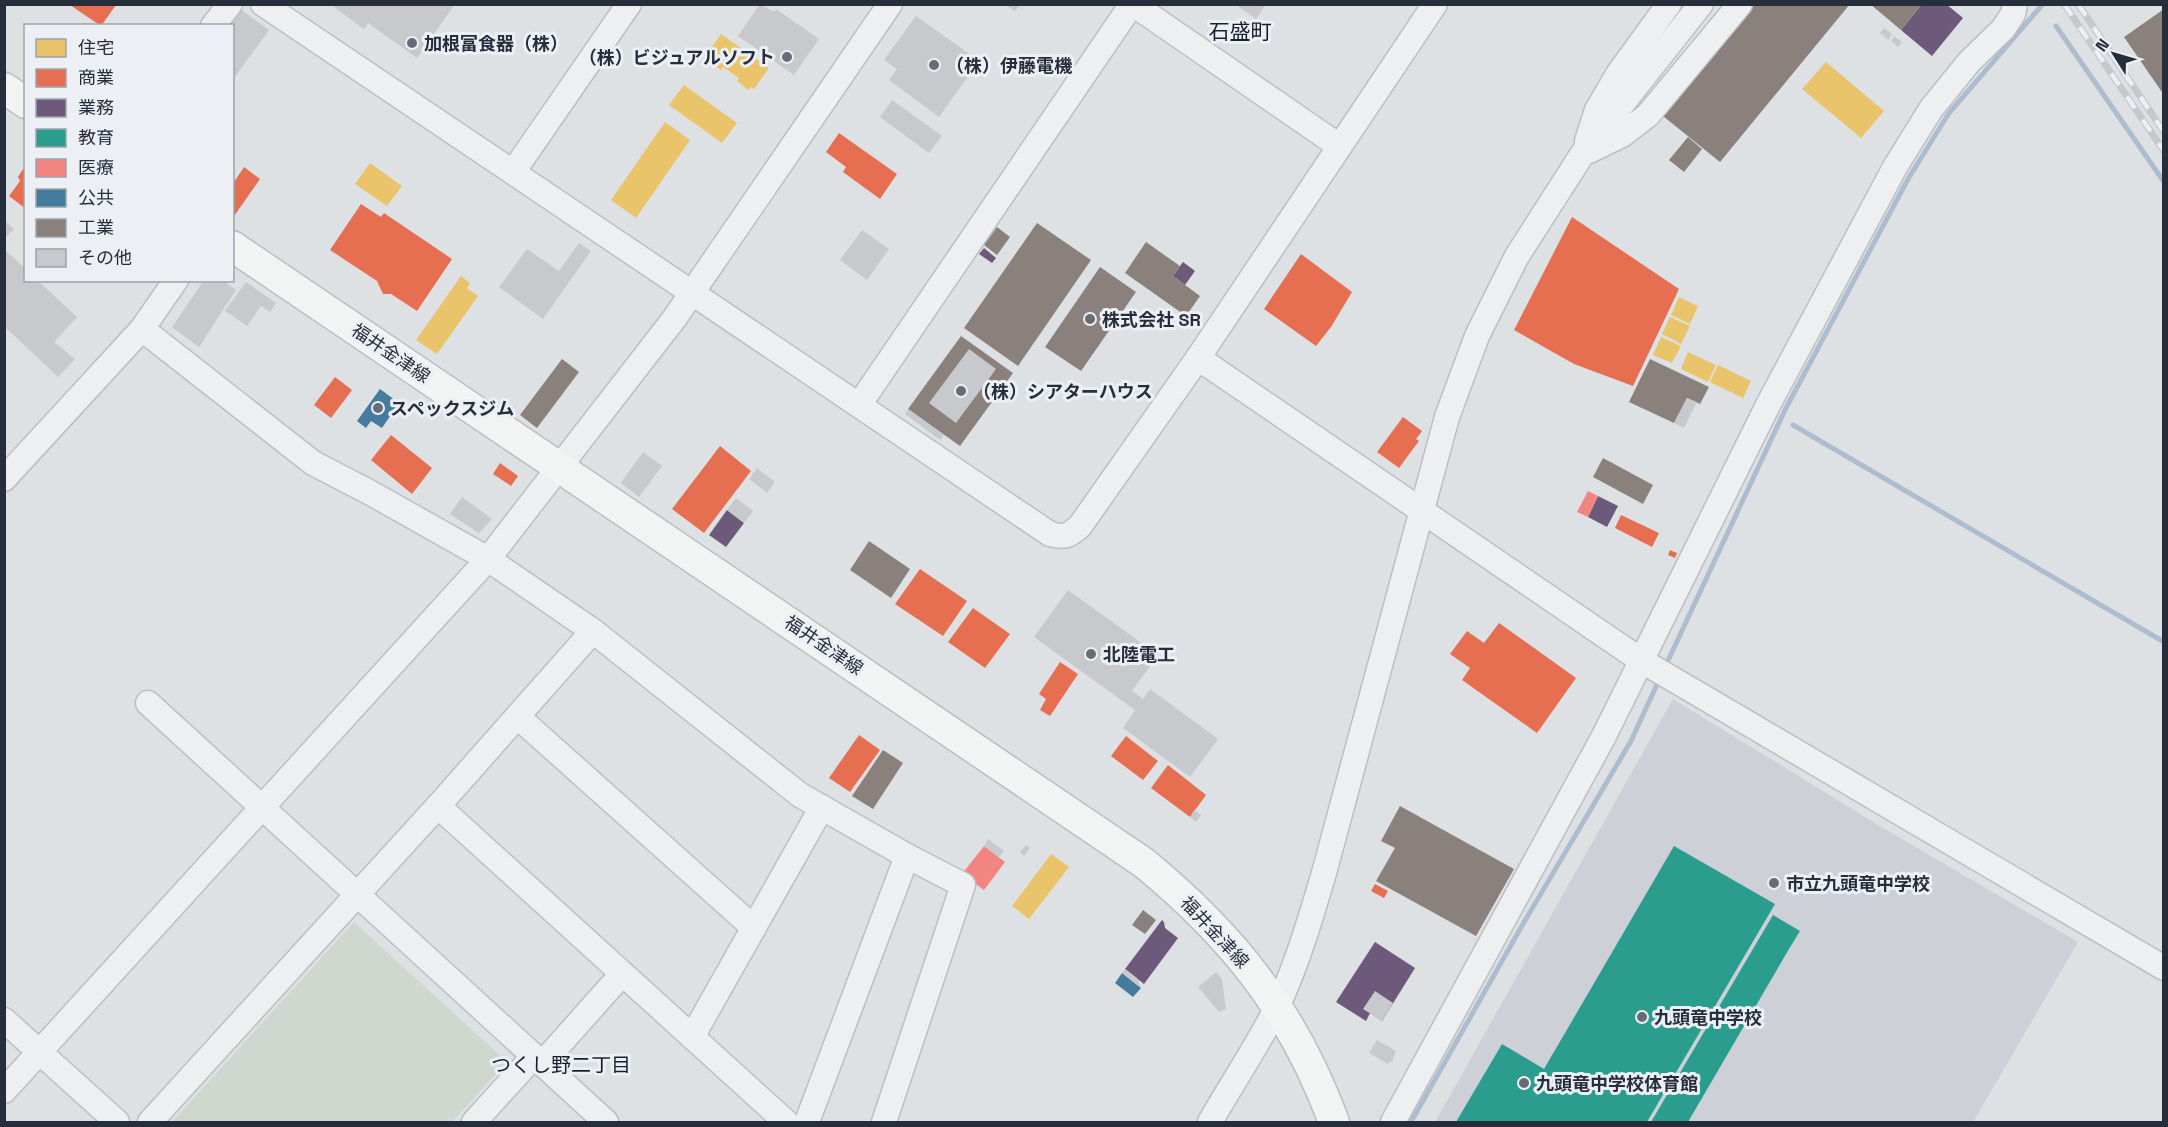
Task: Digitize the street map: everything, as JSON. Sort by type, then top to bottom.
[{"type":"main road","points":[[4,88],[24,102]]},
{"type":"main road","name":"福井金津線","points":[[234,247],[1144,863],[1217,930],[1278,1005],[1303,1049],[1334,1122]]},
{"type":"street","points":[[215,24],[230,4]]},
{"type":"street","points":[[263,4],[1050,534],[1061,537],[1070,535],[1080,526],[1198,357],[1435,4]]},
{"type":"street","points":[[513,172],[629,4]]},
{"type":"street","points":[[4,1091],[488,559],[561,468],[693,292],[890,4]]},
{"type":"street","points":[[859,405],[1132,4],[1339,146]]},
{"type":"street","points":[[1583,154],[1597,110],[1618,74],[1670,4]]},
{"type":"street","points":[[1210,1122],[1278,1005],[1305,935],[1423,512],[1447,417],[1478,336],[1517,256],[1583,154],[1701,4]]},
{"type":"street","points":[[1583,154],[1622,135],[1648,115],[1740,4]]},
{"type":"street","points":[[1393,1122],[1604,736],[1768,405],[1895,166],[1931,109],[1969,62],[2003,29],[2013,14],[2015,4]]},
{"type":"street","points":[[4,479],[142,329],[175,282]]},
{"type":"street","points":[[142,329],[313,463],[488,559],[593,632],[800,795],[963,885],[884,1122]]},
{"type":"street","points":[[1198,357],[1642,661],[2163,968]]},
{"type":"street","points":[[150,1122],[593,632]]},
{"type":"street","points":[[148,703],[606,1122]]},
{"type":"street","points":[[518,717],[754,928]]},
{"type":"street","points":[[438,806],[786,1122]]},
{"type":"street","points":[[692,1037],[822,807]]},
{"type":"street","points":[[807,1122],[907,856]]},
{"type":"street","points":[[474,1122],[622,974]]},
{"type":"street","points":[[4,1020],[117,1122]]},
{"type":"shaded area","name":"市立九頭竜中学校","points":[[1673,699],[1878,825],[2078,942],[1973,1122],[1435,1122]]},
{"type":"shaded area","points":[[354,922],[507,1062],[452,1122],[172,1122]]},
{"type":"building: 住宅","points":[[721,34],[769,68],[754,89],[751,87],[749,90],[737,81],[739,78],[723,67],[721,70],[709,62],[711,58],[706,55]]},
{"type":"building: 住宅","points":[[1826,62],[1884,111],[1861,138],[1802,89]]},
{"type":"building: 住宅","points":[[684,85],[737,123],[722,143],[669,105]]},
{"type":"building: 住宅","points":[[665,122],[690,140],[636,218],[611,200]]},
{"type":"building: 住宅","points":[[370,163],[402,186],[387,206],[355,184]]},
{"type":"building: 住宅","points":[[461,276],[470,283],[467,288],[478,296],[437,354],[416,340]]},
{"type":"building: 住宅","points":[[1679,297],[1698,306],[1690,324],[1671,315]]},
{"type":"building: 住宅","points":[[1670,317],[1690,326],[1681,344],[1662,334]]},
{"type":"building: 住宅","points":[[1661,337],[1681,346],[1672,363],[1653,355]]},
{"type":"building: 住宅","points":[[1688,352],[1716,365],[1708,382],[1681,369]]},
{"type":"building: 住宅","points":[[1718,365],[1751,381],[1743,398],[1710,382]]},
{"type":"building: 住宅","points":[[1051,854],[1069,867],[1029,919],[1012,906]]},
{"type":"building: 商業","points":[[70,5],[116,5],[102,24],[98,24]]},
{"type":"building: 商業","points":[[839,133],[897,174],[880,199],[843,172],[846,167],[826,152]]},
{"type":"building: 商業","points":[[244,167],[260,179],[234,216],[234,182]]},
{"type":"building: 商業","points":[[24,170],[24,207],[9,196],[20,181],[18,177]]},
{"type":"building: 商業","points":[[361,204],[381,217],[384,213],[452,259],[417,311],[391,294],[383,294],[377,281],[330,250]]},
{"type":"building: 商業","points":[[1572,217],[1679,289],[1633,386],[1574,364],[1514,330]]},
{"type":"building: 商業","points":[[1301,254],[1352,292],[1331,327],[1316,346],[1264,309]]},
{"type":"building: 商業","points":[[335,377],[352,390],[331,418],[314,405]]},
{"type":"building: 商業","points":[[1403,417],[1422,431],[1416,439],[1419,441],[1399,468],[1377,452]]},
{"type":"building: 商業","points":[[391,435],[432,468],[412,494],[371,460]]},
{"type":"building: 商業","points":[[720,446],[751,471],[704,533],[672,509]]},
{"type":"building: 商業","points":[[500,463],[518,476],[511,486],[493,474]]},
{"type":"building: 商業","points":[[1621,515],[1659,533],[1652,547],[1615,528]]},
{"type":"building: 商業","points":[[1670,550],[1677,553],[1675,558],[1668,555]]},
{"type":"building: 商業","points":[[920,569],[967,601],[943,636],[895,604]]},
{"type":"building: 商業","points":[[973,608],[1010,634],[985,668],[948,642]]},
{"type":"building: 商業","points":[[1499,623],[1576,678],[1537,733],[1462,680],[1470,668],[1450,654],[1467,631],[1484,643]]},
{"type":"building: 商業","points":[[1060,662],[1078,674],[1050,716],[1040,710],[1046,699],[1039,694]]},
{"type":"building: 商業","points":[[859,735],[880,750],[850,792],[829,778]]},
{"type":"building: 商業","points":[[1126,736],[1158,761],[1143,780],[1111,756]]},
{"type":"building: 商業","points":[[1168,765],[1206,795],[1190,817],[1151,788]]},
{"type":"building: 商業","points":[[1375,884],[1388,891],[1384,898],[1371,891]]},
{"type":"building: 業務","points":[[1922,4],[1946,4],[1963,18],[1932,56],[1901,30]]},
{"type":"building: 業務","points":[[984,248],[996,258],[992,263],[979,254]]},
{"type":"building: 業務","points":[[1183,262],[1195,271],[1185,285],[1173,276]]},
{"type":"building: 業務","points":[[1598,496],[1618,506],[1607,527],[1588,517]]},
{"type":"building: 業務","points":[[727,510],[744,523],[726,547],[709,535]]},
{"type":"building: 業務","points":[[1162,920],[1165,928],[1178,938],[1144,984],[1125,969]]},
{"type":"building: 業務","points":[[1375,942],[1415,968],[1382,1021],[1370,1013],[1366,1021],[1336,1002]]},
{"type":"building: 教育","points":[[1674,846],[1775,904],[1647,1122],[1456,1122],[1502,1044],[1544,1069]]},
{"type":"building: 教育","points":[[1773,915],[1800,931],[1688,1122],[1651,1122]]},
{"type":"building: 医療","points":[[1588,491],[1598,496],[1588,517],[1577,512]]},
{"type":"building: 医療","points":[[984,846],[1005,862],[984,890],[962,874]]},
{"type":"building: 公共","points":[[380,389],[399,403],[382,428],[371,421],[366,428],[357,421]]},
{"type":"building: 公共","points":[[1122,973],[1141,988],[1133,997],[1115,983]]},
{"type":"building: 工業","points":[[1754,4],[1850,4],[1720,162],[1663,116]]},
{"type":"building: 工業","points":[[1870,4],[1922,4],[1901,30]]},
{"type":"building: 工業","points":[[2164,9],[2164,95],[2124,37]]},
{"type":"building: 工業","points":[[1688,137],[1702,149],[1684,172],[1669,160]]},
{"type":"building: 工業","points":[[1037,223],[1091,260],[1018,366],[964,328]]},
{"type":"building: 工業","points":[[997,227],[1010,237],[997,255],[984,245]]},
{"type":"building: 工業","points":[[1146,242],[1180,266],[1173,276],[1200,296],[1186,316],[1125,273]]},
{"type":"building: 工業","name":"株式会社 SR","points":[[1100,267],[1136,292],[1081,371],[1045,347]]},
{"type":"building: 工業","name":"（株）シアターハウス","points":[[961,336],[1013,373],[960,446],[908,409]]},
{"type":"building: 工業","points":[[562,359],[579,372],[537,428],[520,415]]},
{"type":"building: 工業","points":[[1650,359],[1709,387],[1700,404],[1687,398],[1674,423],[1629,402]]},
{"type":"building: 工業","points":[[1603,458],[1653,485],[1643,504],[1593,477]]},
{"type":"building: 工業","points":[[869,541],[910,569],[891,598],[850,570]]},
{"type":"building: 工業","points":[[883,750],[903,763],[873,809],[852,796]]},
{"type":"building: 工業","points":[[1400,806],[1514,869],[1476,936],[1376,881],[1395,848],[1381,841]]},
{"type":"building: 工業","points":[[1143,910],[1156,920],[1145,934],[1132,925]]},
{"type":"building: その他","name":"加根富食器（株）","points":[[330,4],[455,4],[417,58],[368,23],[364,29]]},
{"type":"building: その他","name":"（株）ビジュアルソフト","points":[[760,4],[774,12],[776,9],[819,39],[794,75],[738,36]]},
{"type":"building: その他","points":[[1235,4],[1266,4],[1256,19]]},
{"type":"building: その他","name":"（株）伊藤電機","points":[[1006,5],[1020,5],[1015,11]]},
{"type":"building: その他","points":[[240,9],[269,30],[234,78],[234,24],[229,24]]},
{"type":"building: その他","name":"（株）伊藤電機","points":[[916,16],[979,61],[939,117],[889,80],[897,69],[884,60]]},
{"type":"building: その他","points":[[1884,28],[1892,34],[1888,40],[1880,33]]},
{"type":"building: その他","points":[[1894,36],[1902,42],[1898,47],[1891,41]]},
{"type":"building: その他","points":[[892,100],[942,136],[929,153],[880,117]]},
{"type":"building: その他","points":[[4,220],[14,229],[4,239]]},
{"type":"building: その他","points":[[862,230],[889,249],[867,280],[840,260]]},
{"type":"building: その他","points":[[579,243],[591,251],[543,319],[499,287],[527,249],[559,271]]},
{"type":"building: その他","points":[[5,250],[24,267],[24,282],[39,282],[77,317],[54,342],[75,359],[58,377],[5,327]]},
{"type":"building: その他","points":[[203,282],[225,282],[236,290],[199,347],[172,327]]},
{"type":"building: その他","points":[[246,282],[276,303],[270,312],[261,306],[247,326],[225,311]]},
{"type":"building: その他","points":[[969,349],[996,369],[956,423],[929,403]]},
{"type":"building: その他","points":[[1687,398],[1697,402],[1684,428],[1674,423]]},
{"type":"building: その他","points":[[908,409],[944,435],[940,440],[905,414]]},
{"type":"building: その他","points":[[643,452],[662,466],[639,497],[621,483]]},
{"type":"building: その他","points":[[757,468],[775,482],[767,493],[749,479]]},
{"type":"building: その他","points":[[462,497],[492,519],[479,533],[450,514]]},
{"type":"building: その他","points":[[736,498],[753,511],[744,523],[727,510]]},
{"type":"building: その他","points":[[1068,590],[1158,655],[1132,691],[1143,699],[1150,689],[1218,739],[1190,777],[1123,728],[1135,710],[1034,637]]},
{"type":"building: その他","points":[[1194,810],[1201,815],[1196,822],[1190,817]]},
{"type":"building: その他","points":[[988,839],[1004,851],[999,857],[984,846]]},
{"type":"building: その他","points":[[1026,845],[1030,848],[1024,856],[1020,852]]},
{"type":"building: その他","points":[[1125,969],[1137,978],[1141,988],[1122,973]]},
{"type":"building: その他","points":[[1216,972],[1222,979],[1226,1009],[1219,1012],[1198,987]]},
{"type":"building: その他","points":[[1375,991],[1393,1003],[1382,1021],[1363,1009]]},
{"type":"building: その他","points":[[1377,1040],[1396,1051],[1392,1062],[1388,1064],[1369,1053]]},
{"type":"waterway","points":[[1665,667],[1785,410],[1908,179],[1949,113],[2043,4]]},
{"type":"waterway","points":[[2056,26],[2164,182]]},
{"type":"waterway","points":[[1793,425],[2164,642]]},
{"type":"waterway","points":[[1411,1122],[1523,924],[1631,741],[1660,678]]},
{"type":"railway","points":[[2064,4],[2164,151]]},
{"type":"railway","points":[[2078,4],[2164,132]]},
{"type":"place","name":"加根富食器（株）","points":[[412,43]]},
{"type":"place","name":"（株）ビジュアルソフト","points":[[787,57]]},
{"type":"place","name":"（株）伊藤電機","points":[[934,65]]},
{"type":"place","name":"株式会社 SR","points":[[1090,319]]},
{"type":"place","name":"（株）シアターハウス","points":[[961,391]]},
{"type":"place","name":"スペックスジム","points":[[378,408]]},
{"type":"place","name":"北陸電工","points":[[1091,654]]},
{"type":"place","name":"市立九頭竜中学校","points":[[1774,883]]},
{"type":"place","name":"九頭竜中学校","points":[[1642,1017]]},
{"type":"place","name":"九頭竜中学校体育館","points":[[1524,1083]]},
{"type":"district","name":"石盛町","points":[[1240,31]]},
{"type":"district","name":"つくし野二丁目","points":[[561,1065]]}]
